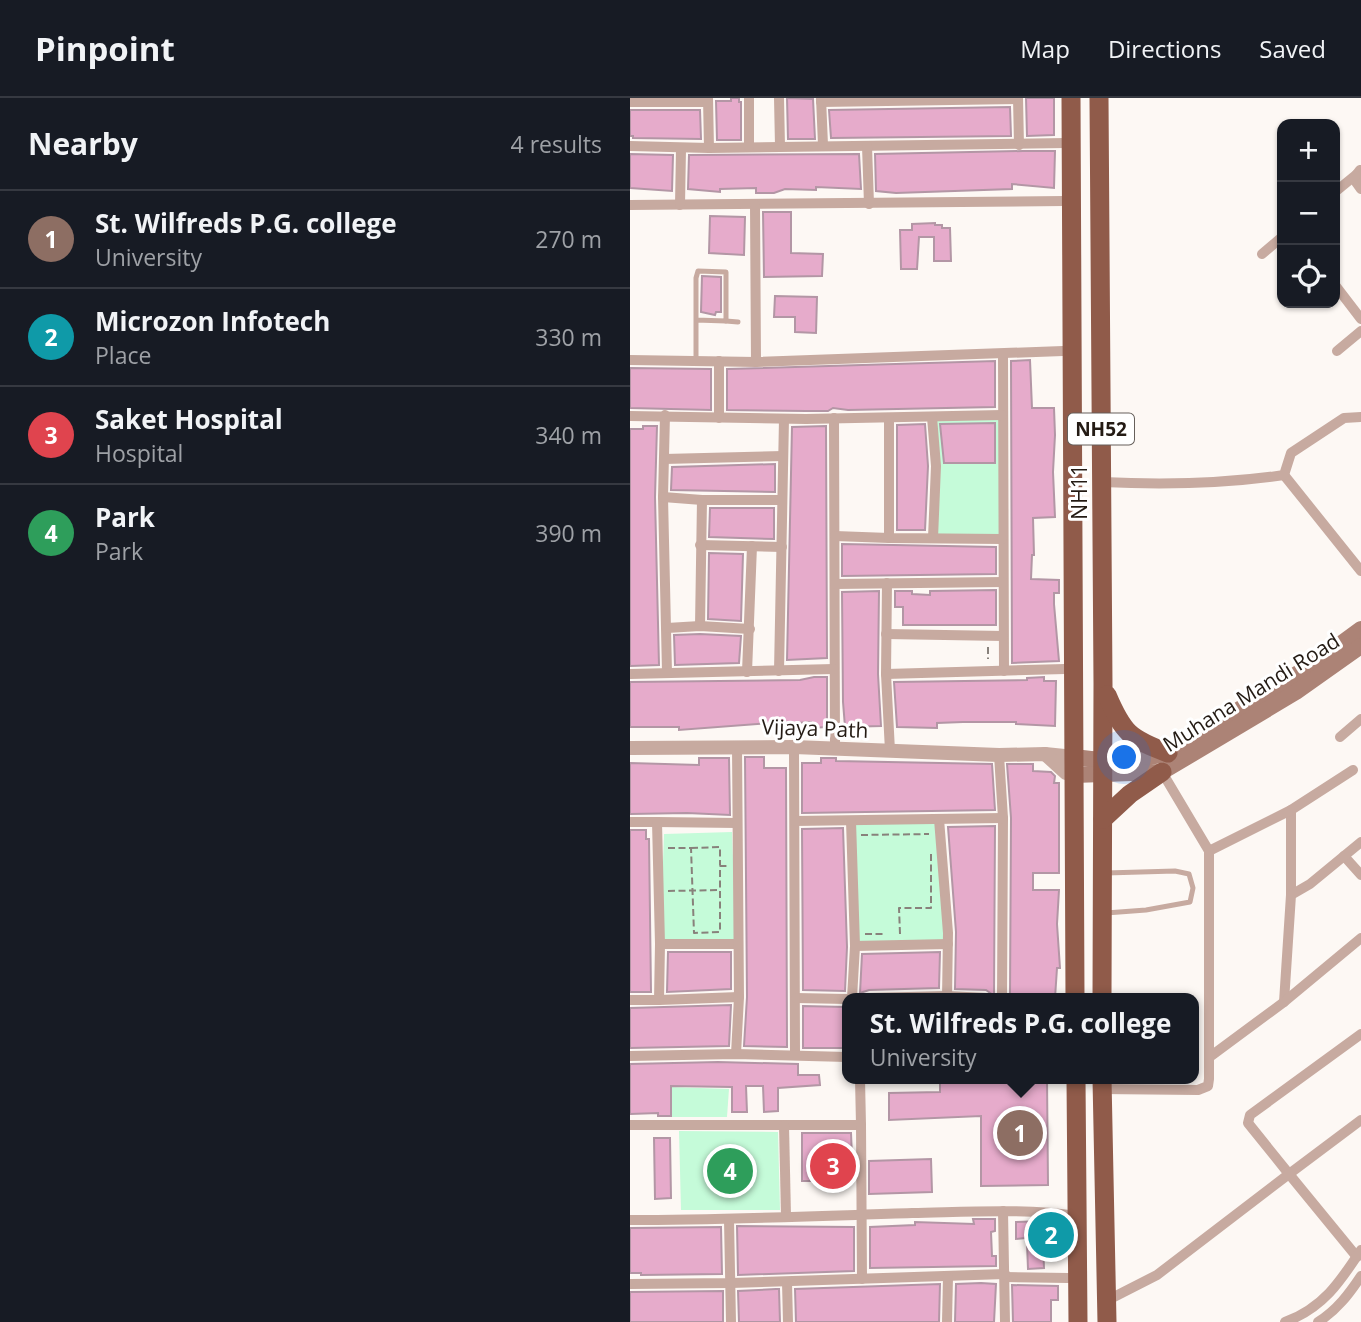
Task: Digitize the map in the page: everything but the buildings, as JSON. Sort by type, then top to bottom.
[{"type":"highway","name":"NH52","points":[[1071,98],[1070,765],[1076,993]]},
{"type":"highway","name":"NH11","points":[[1099,98],[1103,767]]},
{"type":"highway","points":[[1103,684],[1118,720],[1128,733],[1145,744],[1168,753]]},
{"type":"highway","name":"NH52","points":[[1102,993],[1103,767]]},
{"type":"highway","points":[[1103,819],[1130,794],[1162,772]]},
{"type":"highway","points":[[1076,1084],[1073,1215],[1078,1322]]},
{"type":"highway","points":[[1102,1084],[1107,1322]]},
{"type":"main road","points":[[1103,767],[1168,753],[1316,662],[1361,629]]},
{"type":"main road","name":"Muhana Mandi Road","points":[[1162,772],[1296,692],[1361,646]]},
{"type":"main road","points":[[1070,765],[1162,772]]},
{"type":"street","points":[[749,98],[749,147]]},
{"type":"street","points":[[779,98],[780,146]]},
{"type":"street","points":[[1065,98],[1065,669],[1070,765],[1067,993]]},
{"type":"street","points":[[823,145],[821,100],[942,99],[1018,99],[1019,145]]},
{"type":"street","points":[[634,101],[708,100],[709,148]]},
{"type":"street","points":[[630,146],[681,149],[1065,143]]},
{"type":"street","points":[[867,146],[869,204]]},
{"type":"street","points":[[680,205],[681,149]]},
{"type":"street","points":[[1359,172],[1356,182],[1361,189]]},
{"type":"street","points":[[1340,188],[1359,172]]},
{"type":"street","points":[[630,205],[1064,201]]},
{"type":"street","points":[[755,205],[756,362]]},
{"type":"street","points":[[1262,254],[1277,241]]},
{"type":"street","points":[[1340,292],[1361,319]]},
{"type":"street","points":[[1337,351],[1361,331]]},
{"type":"street","points":[[630,360],[756,362],[1063,351]]},
{"type":"street","points":[[1003,354],[1004,671]]},
{"type":"street","points":[[719,361],[719,418]]},
{"type":"street","points":[[665,415],[663,497],[667,672]]},
{"type":"street","points":[[630,416],[783,419],[1002,415]]},
{"type":"street","points":[[932,417],[936,466],[933,538]]},
{"type":"street","points":[[834,418],[835,749]]},
{"type":"street","points":[[888,538],[889,418]]},
{"type":"street","points":[[1284,475],[1291,453],[1344,418],[1361,418]]},
{"type":"street","points":[[779,671],[783,419]]},
{"type":"street","points":[[664,459],[783,456]]},
{"type":"street","points":[[1102,481],[1165,485],[1234,482],[1284,475]]},
{"type":"street","points":[[1284,475],[1361,571]]},
{"type":"street","points":[[663,497],[782,500]]},
{"type":"street","points":[[700,626],[702,500]]},
{"type":"street","points":[[835,536],[1002,539]]},
{"type":"street","points":[[700,545],[782,547]]},
{"type":"street","points":[[747,672],[752,546]]},
{"type":"street","points":[[835,584],[1003,582]]},
{"type":"street","points":[[887,583],[886,674],[891,751]]},
{"type":"street","points":[[667,628],[700,626],[750,629]]},
{"type":"street","points":[[886,634],[1003,636]]},
{"type":"street","points":[[630,674],[834,669]]},
{"type":"street","points":[[886,674],[1065,669]]},
{"type":"street","points":[[1340,737],[1361,719]]},
{"type":"street","points":[[736,1054],[739,997],[737,747]]},
{"type":"street","points":[[794,747],[795,1055]]},
{"type":"street","name":"Vijaya Path","points":[[630,748],[794,747],[999,755],[1045,754],[1070,765]]},
{"type":"street","points":[[999,755],[1003,818],[1002,993]]},
{"type":"street","points":[[1209,850],[1291,810],[1353,770]]},
{"type":"street","points":[[1102,1084],[1198,1090],[1208,1086],[1211,1056],[1209,850],[1162,772]]},
{"type":"street","points":[[1284,1002],[1291,895],[1291,810]]},
{"type":"street","points":[[795,821],[1003,818]]},
{"type":"street","points":[[939,819],[948,944],[947,993]]},
{"type":"street","points":[[850,993],[855,946],[851,821]]},
{"type":"street","points":[[630,822],[737,823]]},
{"type":"street","points":[[657,822],[659,1000]]},
{"type":"street","points":[[1291,895],[1310,884],[1361,842]]},
{"type":"street","points":[[1344,856],[1361,875]]},
{"type":"street","points":[[1211,1056],[1284,1002],[1361,938]]},
{"type":"street","points":[[660,944],[737,944]]},
{"type":"street","points":[[855,946],[948,944]]},
{"type":"street","points":[[630,1000],[739,997]]},
{"type":"street","points":[[796,998],[842,998]]},
{"type":"street","points":[[1285,1322],[1307,1313],[1326,1298],[1359,1253],[1248,1123],[1250,1115],[1361,1034]]},
{"type":"street","points":[[630,1056],[736,1054],[842,1057]]},
{"type":"street","points":[[860,1084],[862,1279]]},
{"type":"street","points":[[1068,1084],[1073,1215],[1068,1278],[1069,1322]]},
{"type":"street","points":[[1106,1301],[1157,1275],[1361,1120]]},
{"type":"street","points":[[630,1125],[861,1125]]},
{"type":"street","points":[[784,1125],[786,1216]]},
{"type":"street","points":[[630,1220],[729,1220],[786,1216],[1003,1211],[1073,1215]]},
{"type":"street","points":[[1003,1211],[1005,1322]]},
{"type":"street","points":[[729,1220],[731,1322]]},
{"type":"street","points":[[630,1284],[1005,1275],[1068,1278]]},
{"type":"street","points":[[1318,1322],[1331,1314],[1347,1297],[1361,1276]]},
{"type":"street","points":[[947,1322],[948,1277]]},
{"type":"street","points":[[787,1282],[788,1322]]},
{"type":"lane","points":[[696,361],[698,271],[723,271],[728,274],[726,321]]},
{"type":"lane","points":[[696,320],[738,322]]},
{"type":"lane","points":[[1103,873],[1175,871],[1189,874],[1193,888],[1190,902],[1146,910],[1103,913]]},
{"type":"path","points":[[988,642],[989,666]]},
{"type":"path","points":[[861,835],[930,834]]},
{"type":"path","points":[[900,934],[899,908],[931,908],[930,846]]},
{"type":"path","points":[[665,848],[720,847],[720,932],[694,933],[691,848]]},
{"type":"path","points":[[720,866],[737,867]]},
{"type":"path","points":[[666,891],[720,890]]},
{"type":"path","points":[[861,934],[887,934]]},
{"type":"green space","points":[[1002,415],[1002,539],[933,538],[932,417]]},
{"type":"green space","points":[[939,819],[948,944],[855,946],[851,821]]},
{"type":"green space","points":[[732,832],[736,941],[660,944],[664,834]]},
{"type":"green space","points":[[671,1087],[729,1089],[727,1117],[671,1117]]},
{"type":"green space","points":[[679,1131],[778,1132],[780,1210],[681,1210]]},
{"type":"place","name":"St. Wilfreds P.G. college","points":[[1020,1133]]},
{"type":"place","name":"Saket Hospital","points":[[833,1166]]},
{"type":"place","name":"Park","points":[[730,1171]]},
{"type":"place","name":"Microzon Infotech","points":[[1051,1235]]}]
